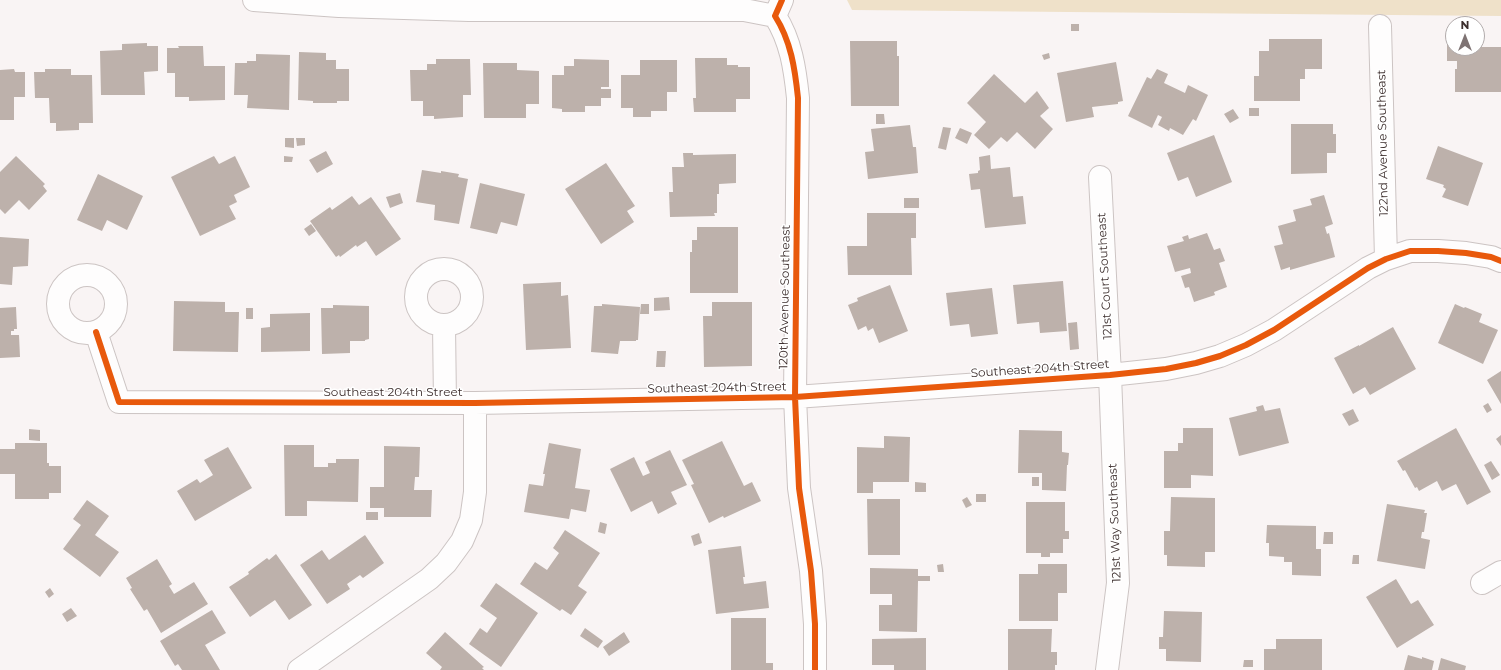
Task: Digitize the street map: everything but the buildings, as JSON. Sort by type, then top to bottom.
[{"type":"street","points":[[254,0],[339,6],[469,10],[744,10],[778,8]]},
{"type":"street","name":"120th Avenue Southeast","points":[[778,8],[794,65],[798,98],[795,397],[799,488],[812,578],[815,624],[815,670]]},
{"type":"street","name":"122nd Avenue Southeast","points":[[1380,26],[1386,259]]},
{"type":"street","name":"121st Court Southeast","points":[[1100,177],[1110,375]]},
{"type":"street","name":"Southeast 204th Street","points":[[96,332],[119,402],[475,403],[795,397],[1110,375],[1166,369],[1196,363],[1239,348],[1274,330],[1368,268],[1386,259],[1410,251],[1438,250],[1466,253],[1490,257],[1501,261]]},
{"type":"street","name":"Southeast 204th Street","points":[[444,325],[445,403]]},
{"type":"street","name":"121st Way Southeast","points":[[1106,670],[1118,583],[1110,375]]},
{"type":"street","points":[[299,670],[429,579],[446,563],[462,541],[471,520],[475,492],[475,403]]},
{"type":"street","points":[[1482,583],[1501,572]]},
{"type":"shaded area","points":[[847,0],[1501,0],[1501,16],[852,10]]},
{"type":"cycle path","points":[[782,0],[775,16],[789,45],[794,66],[798,98],[795,397],[799,488],[811,571],[815,624],[815,670]]},
{"type":"cycle path","points":[[96,332],[119,402],[475,403],[795,397],[1110,375],[1166,369],[1220,356],[1246,345],[1274,330],[1368,268],[1386,259],[1410,251],[1466,253],[1491,257],[1501,261]]}]
